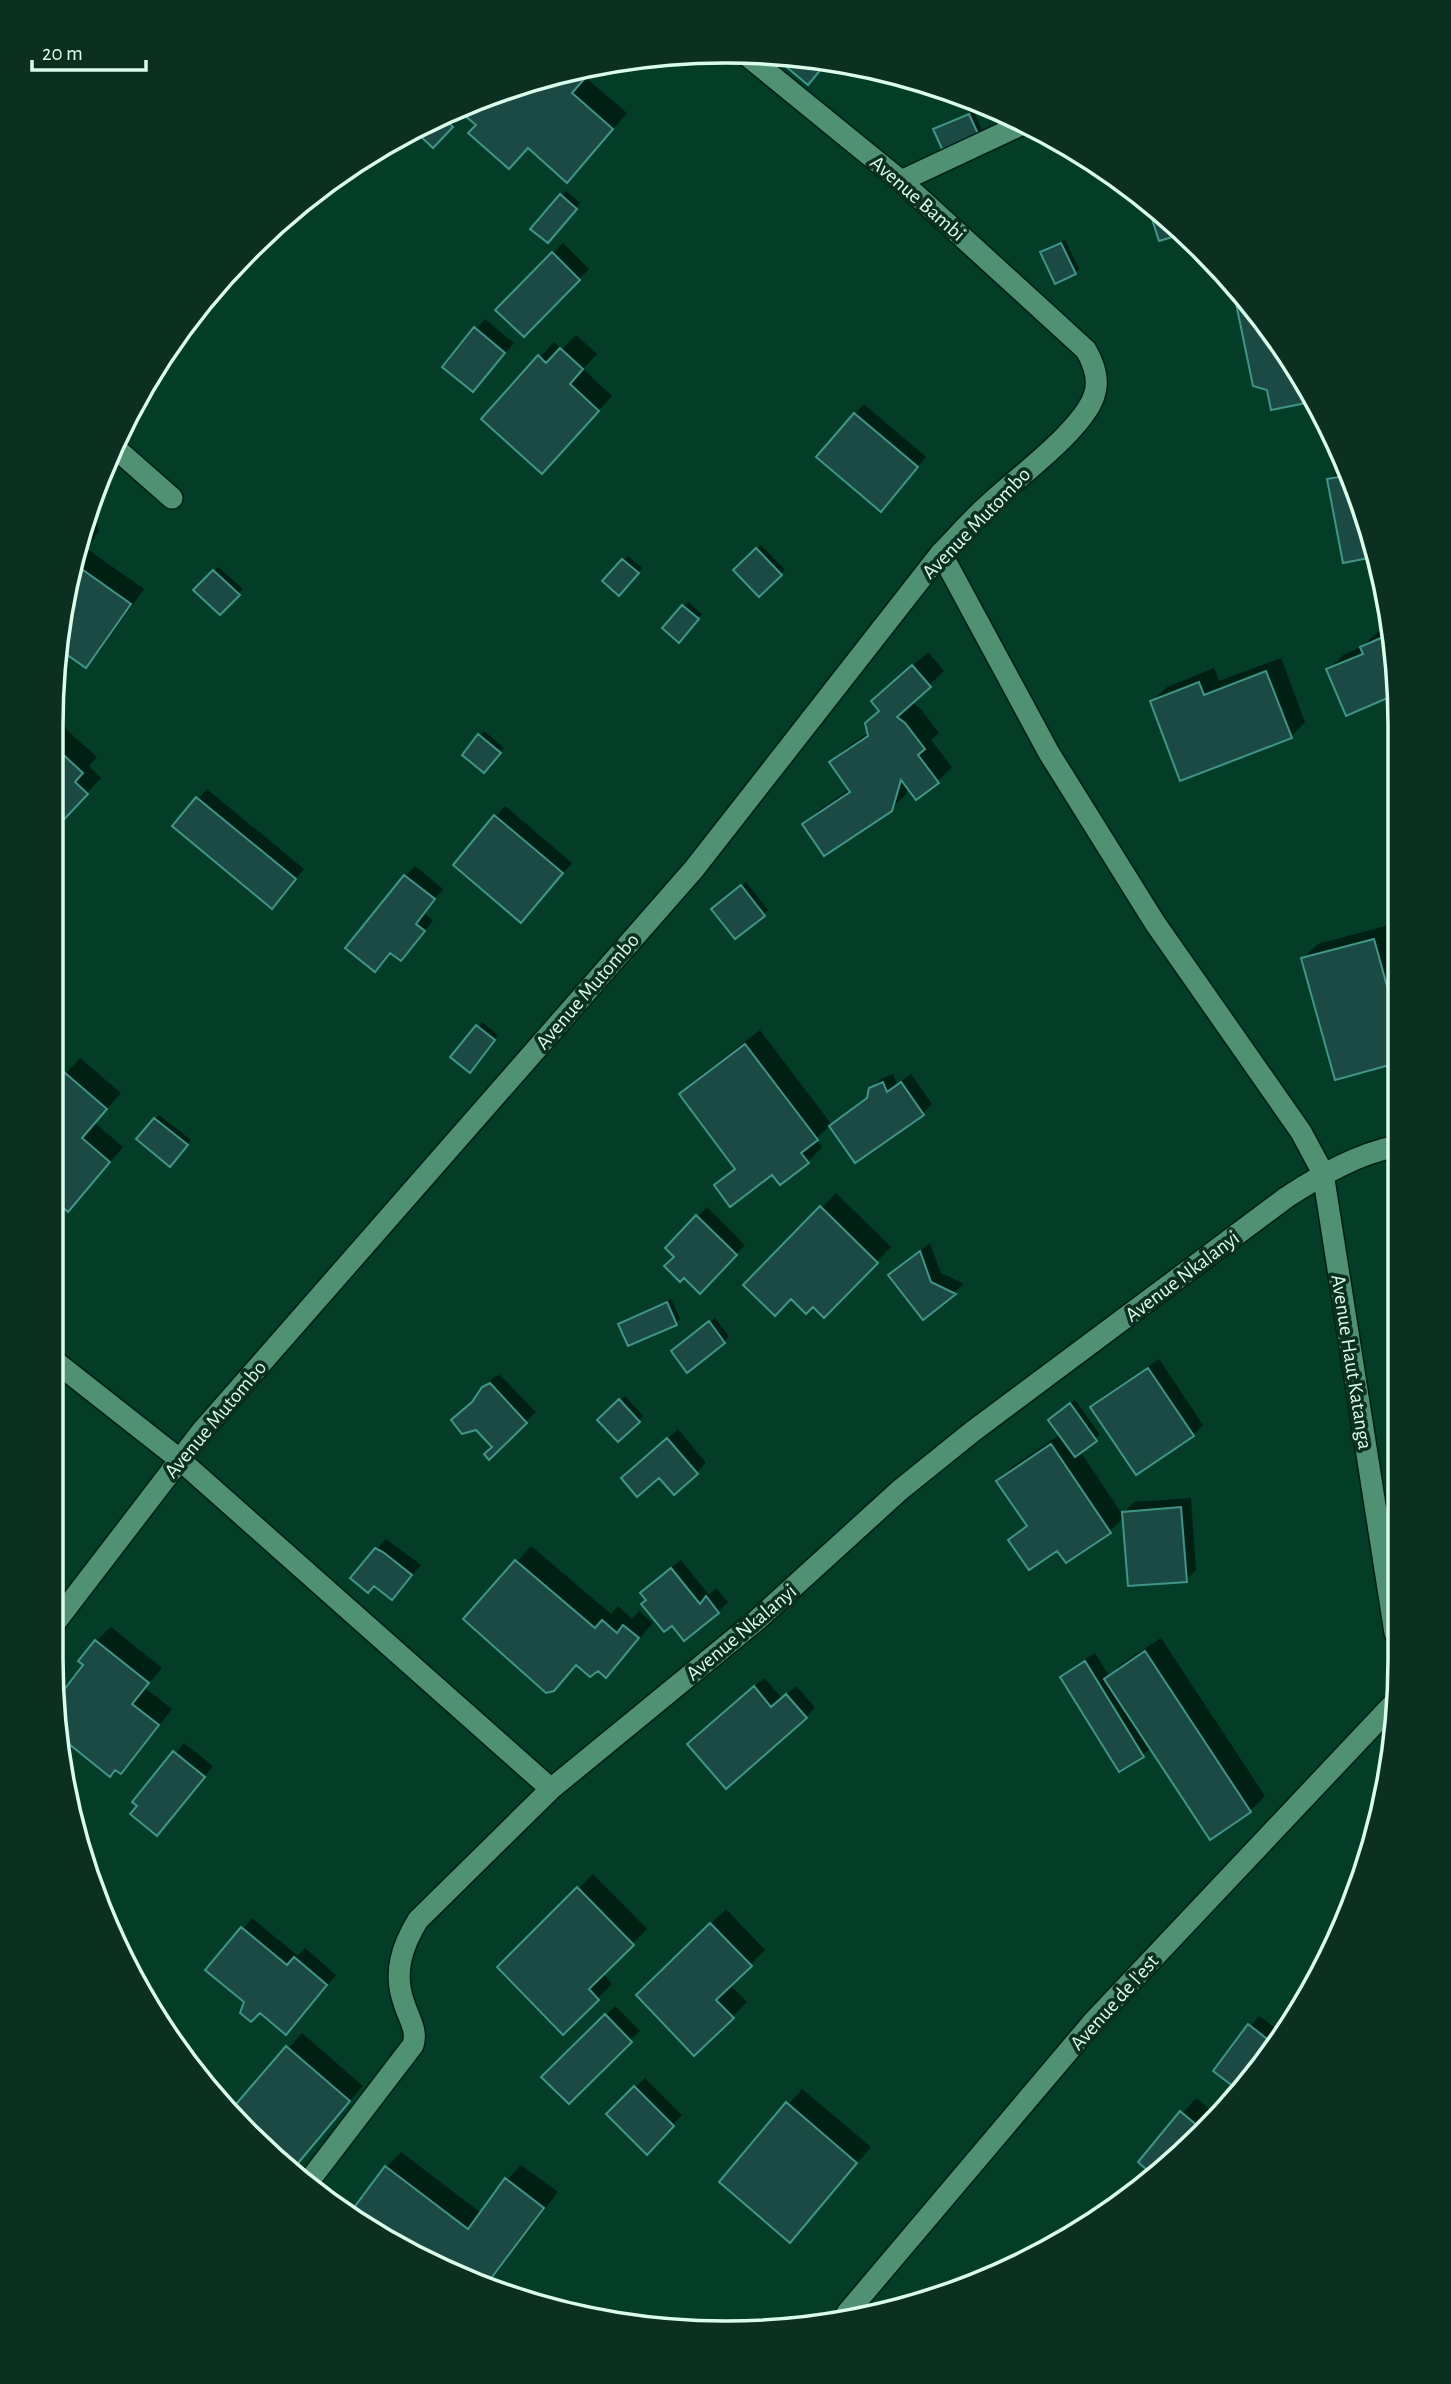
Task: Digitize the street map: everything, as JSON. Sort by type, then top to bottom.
[{"type":"street","name":"Avenue Bambi","points":[[757,64],[901,181],[1086,350]]},
{"type":"street","points":[[901,181],[1013,128]]},
{"type":"street","name":"Avenue Mutombo","points":[[63,1612],[211,1420],[694,869],[941,553],[985,508],[1083,418],[1095,395],[1097,382],[1093,363],[1086,350]]},
{"type":"street","points":[[121,453],[173,498]]},
{"type":"street","points":[[941,553],[1070,787],[1155,923],[1300,1132],[1323,1173]]},
{"type":"street","name":"Avenue Nkalanyi","points":[[313,2176],[413,2045],[415,2036],[398,1977],[399,1963],[409,1935],[418,1920],[551,1789],[756,1621],[900,1490],[972,1432],[1287,1197],[1323,1173],[1388,1149]]},
{"type":"street","name":"Avenue Haut Katanga","points":[[1323,1173],[1388,1588]]},
{"type":"street","points":[[63,1368],[179,1459],[551,1789]]},
{"type":"street","name":"Avenue de l'est","points":[[851,2309],[1093,2022],[1386,1712]]},
{"type":"building","points":[[785,66],[820,70],[808,85]]},
{"type":"building","points":[[584,79],[572,93],[613,129],[567,183],[528,148],[509,169],[468,133],[476,125],[465,116],[513,98]]},
{"type":"building","points":[[969,114],[979,136],[943,151],[933,129]]},
{"type":"building","points":[[449,123],[453,127],[433,148],[421,137]]},
{"type":"building","points":[[560,194],[577,209],[548,243],[530,229]]},
{"type":"building","points":[[1152,219],[1173,237],[1159,241]]},
{"type":"building","points":[[1061,243],[1076,274],[1055,284],[1040,252]]},
{"type":"building","points":[[552,252],[580,280],[524,337],[495,310]]},
{"type":"building","points":[[1236,304],[1276,357],[1304,403],[1271,410],[1267,390],[1253,386]]},
{"type":"building","points":[[474,327],[505,353],[473,392],[442,367]]},
{"type":"building","points":[[560,348],[583,369],[570,384],[599,411],[542,474],[481,419],[538,355],[546,363]]},
{"type":"building","points":[[854,413],[918,467],[881,512],[816,457]]},
{"type":"building","points":[[1340,477],[1366,559],[1343,563],[1327,479]]},
{"type":"building","points":[[756,548],[782,575],[759,597],[733,570]]},
{"type":"building","points":[[622,559],[639,573],[619,596],[602,581]]},
{"type":"building","points":[[82,569],[131,604],[86,668],[67,655]]},
{"type":"building","points":[[213,570],[240,595],[220,615],[193,590]]},
{"type":"building","points":[[682,605],[699,619],[679,643],[662,628]]},
{"type":"building","points":[[1382,638],[1387,698],[1346,716],[1326,669],[1363,654],[1360,647]]},
{"type":"building","points":[[912,665],[931,687],[897,717],[925,749],[918,755],[939,783],[916,800],[901,780],[892,811],[824,856],[802,824],[850,792],[829,762],[868,736],[865,723],[879,711],[871,701]]},
{"type":"building","points":[[1266,671],[1292,738],[1180,781],[1150,701],[1199,682],[1204,695]]},
{"type":"building","points":[[478,734],[501,753],[484,773],[462,755]]},
{"type":"building","points":[[63,754],[83,773],[75,782],[88,794],[63,821]]},
{"type":"building","points":[[196,797],[296,879],[272,909],[172,826]]},
{"type":"building","points":[[494,815],[563,873],[521,923],[453,865]]},
{"type":"building","points":[[404,875],[435,899],[416,924],[425,931],[401,961],[390,953],[375,972],[345,948]]},
{"type":"building","points":[[741,885],[765,916],[735,939],[711,909]]},
{"type":"building","points":[[1374,939],[1388,990],[1388,1065],[1335,1080],[1301,958]]},
{"type":"building","points":[[476,1025],[495,1040],[470,1073],[450,1057]]},
{"type":"building","points":[[745,1044],[818,1140],[801,1153],[809,1163],[780,1185],[772,1175],[730,1207],[714,1185],[735,1169],[679,1094]]},
{"type":"building","points":[[63,1073],[107,1109],[82,1138],[110,1162],[68,1212],[63,1208]]},
{"type":"building","points":[[883,1082],[887,1092],[901,1082],[924,1115],[855,1163],[829,1126],[867,1098],[869,1088]]},
{"type":"building","points":[[154,1118],[188,1145],[170,1167],[136,1139]]},
{"type":"building","points":[[820,1206],[878,1263],[824,1318],[813,1307],[806,1314],[791,1299],[775,1316],[743,1285]]},
{"type":"building","points":[[696,1215],[737,1255],[700,1294],[684,1278],[680,1282],[664,1266],[674,1257],[665,1248]]},
{"type":"building","points":[[920,1251],[931,1282],[956,1294],[923,1320],[888,1275]]},
{"type":"building","points":[[667,1302],[677,1325],[628,1346],[618,1324]]},
{"type":"building","points":[[709,1321],[725,1343],[687,1373],[671,1351]]},
{"type":"building","points":[[1148,1368],[1194,1436],[1136,1475],[1090,1407]]},
{"type":"building","points":[[490,1383],[527,1423],[489,1460],[484,1454],[492,1447],[476,1430],[462,1434],[451,1420],[472,1402],[482,1387]]},
{"type":"building","points":[[619,1399],[640,1422],[618,1442],[597,1420]]},
{"type":"building","points":[[1070,1403],[1097,1441],[1075,1457],[1048,1420]]},
{"type":"building","points":[[667,1438],[698,1474],[674,1495],[659,1478],[637,1497],[621,1478]]},
{"type":"building","points":[[1051,1444],[1111,1533],[1066,1563],[1057,1551],[1029,1570],[1008,1540],[1027,1526],[996,1481]]},
{"type":"building","points":[[1181,1507],[1187,1582],[1128,1586],[1122,1512]]},
{"type":"building","points":[[375,1548],[412,1575],[392,1600],[374,1586],[368,1593],[350,1578]]},
{"type":"building","points":[[515,1560],[595,1628],[602,1620],[617,1633],[623,1625],[639,1638],[606,1678],[598,1671],[590,1677],[576,1665],[554,1691],[546,1693],[463,1619]]},
{"type":"building","points":[[671,1568],[700,1604],[706,1596],[719,1613],[684,1641],[672,1626],[664,1632],[641,1604],[646,1600],[640,1593]]},
{"type":"building","points":[[95,1640],[149,1683],[132,1704],[159,1725],[121,1774],[115,1770],[110,1777],[69,1744],[64,1690],[83,1665],[78,1661]]},
{"type":"building","points":[[1145,1651],[1251,1812],[1210,1840],[1104,1679]]},
{"type":"building","points":[[1085,1661],[1144,1757],[1119,1772],[1060,1677]]},
{"type":"building","points":[[754,1686],[771,1707],[786,1694],[807,1718],[726,1789],[687,1744]]},
{"type":"building","points":[[173,1751],[205,1777],[157,1836],[130,1814],[137,1806],[132,1802]]},
{"type":"building","points":[[577,1887],[634,1945],[589,1989],[599,2000],[563,2035],[497,1967]]},
{"type":"building","points":[[710,1923],[752,1966],[716,2000],[734,2018],[694,2056],[636,1995]]},
{"type":"building","points":[[241,1927],[287,1965],[294,1957],[327,1985],[286,2035],[260,2013],[251,2022],[240,2013],[244,2002],[205,1970]]},
{"type":"building","points":[[605,2014],[632,2042],[569,2104],[541,2077]]},
{"type":"building","points":[[1248,2024],[1267,2039],[1232,2085],[1213,2071]]},
{"type":"building","points":[[286,2046],[350,2101],[297,2164],[236,2104]]},
{"type":"building","points":[[634,2086],[674,2126],[647,2155],[606,2114]]},
{"type":"building","points":[[786,2102],[857,2163],[790,2243],[719,2182]]},
{"type":"building","points":[[1180,2111],[1196,2125],[1146,2170],[1138,2162]]},
{"type":"building","points":[[385,2166],[468,2229],[505,2178],[544,2208],[491,2278],[432,2253],[354,2207]]}]
